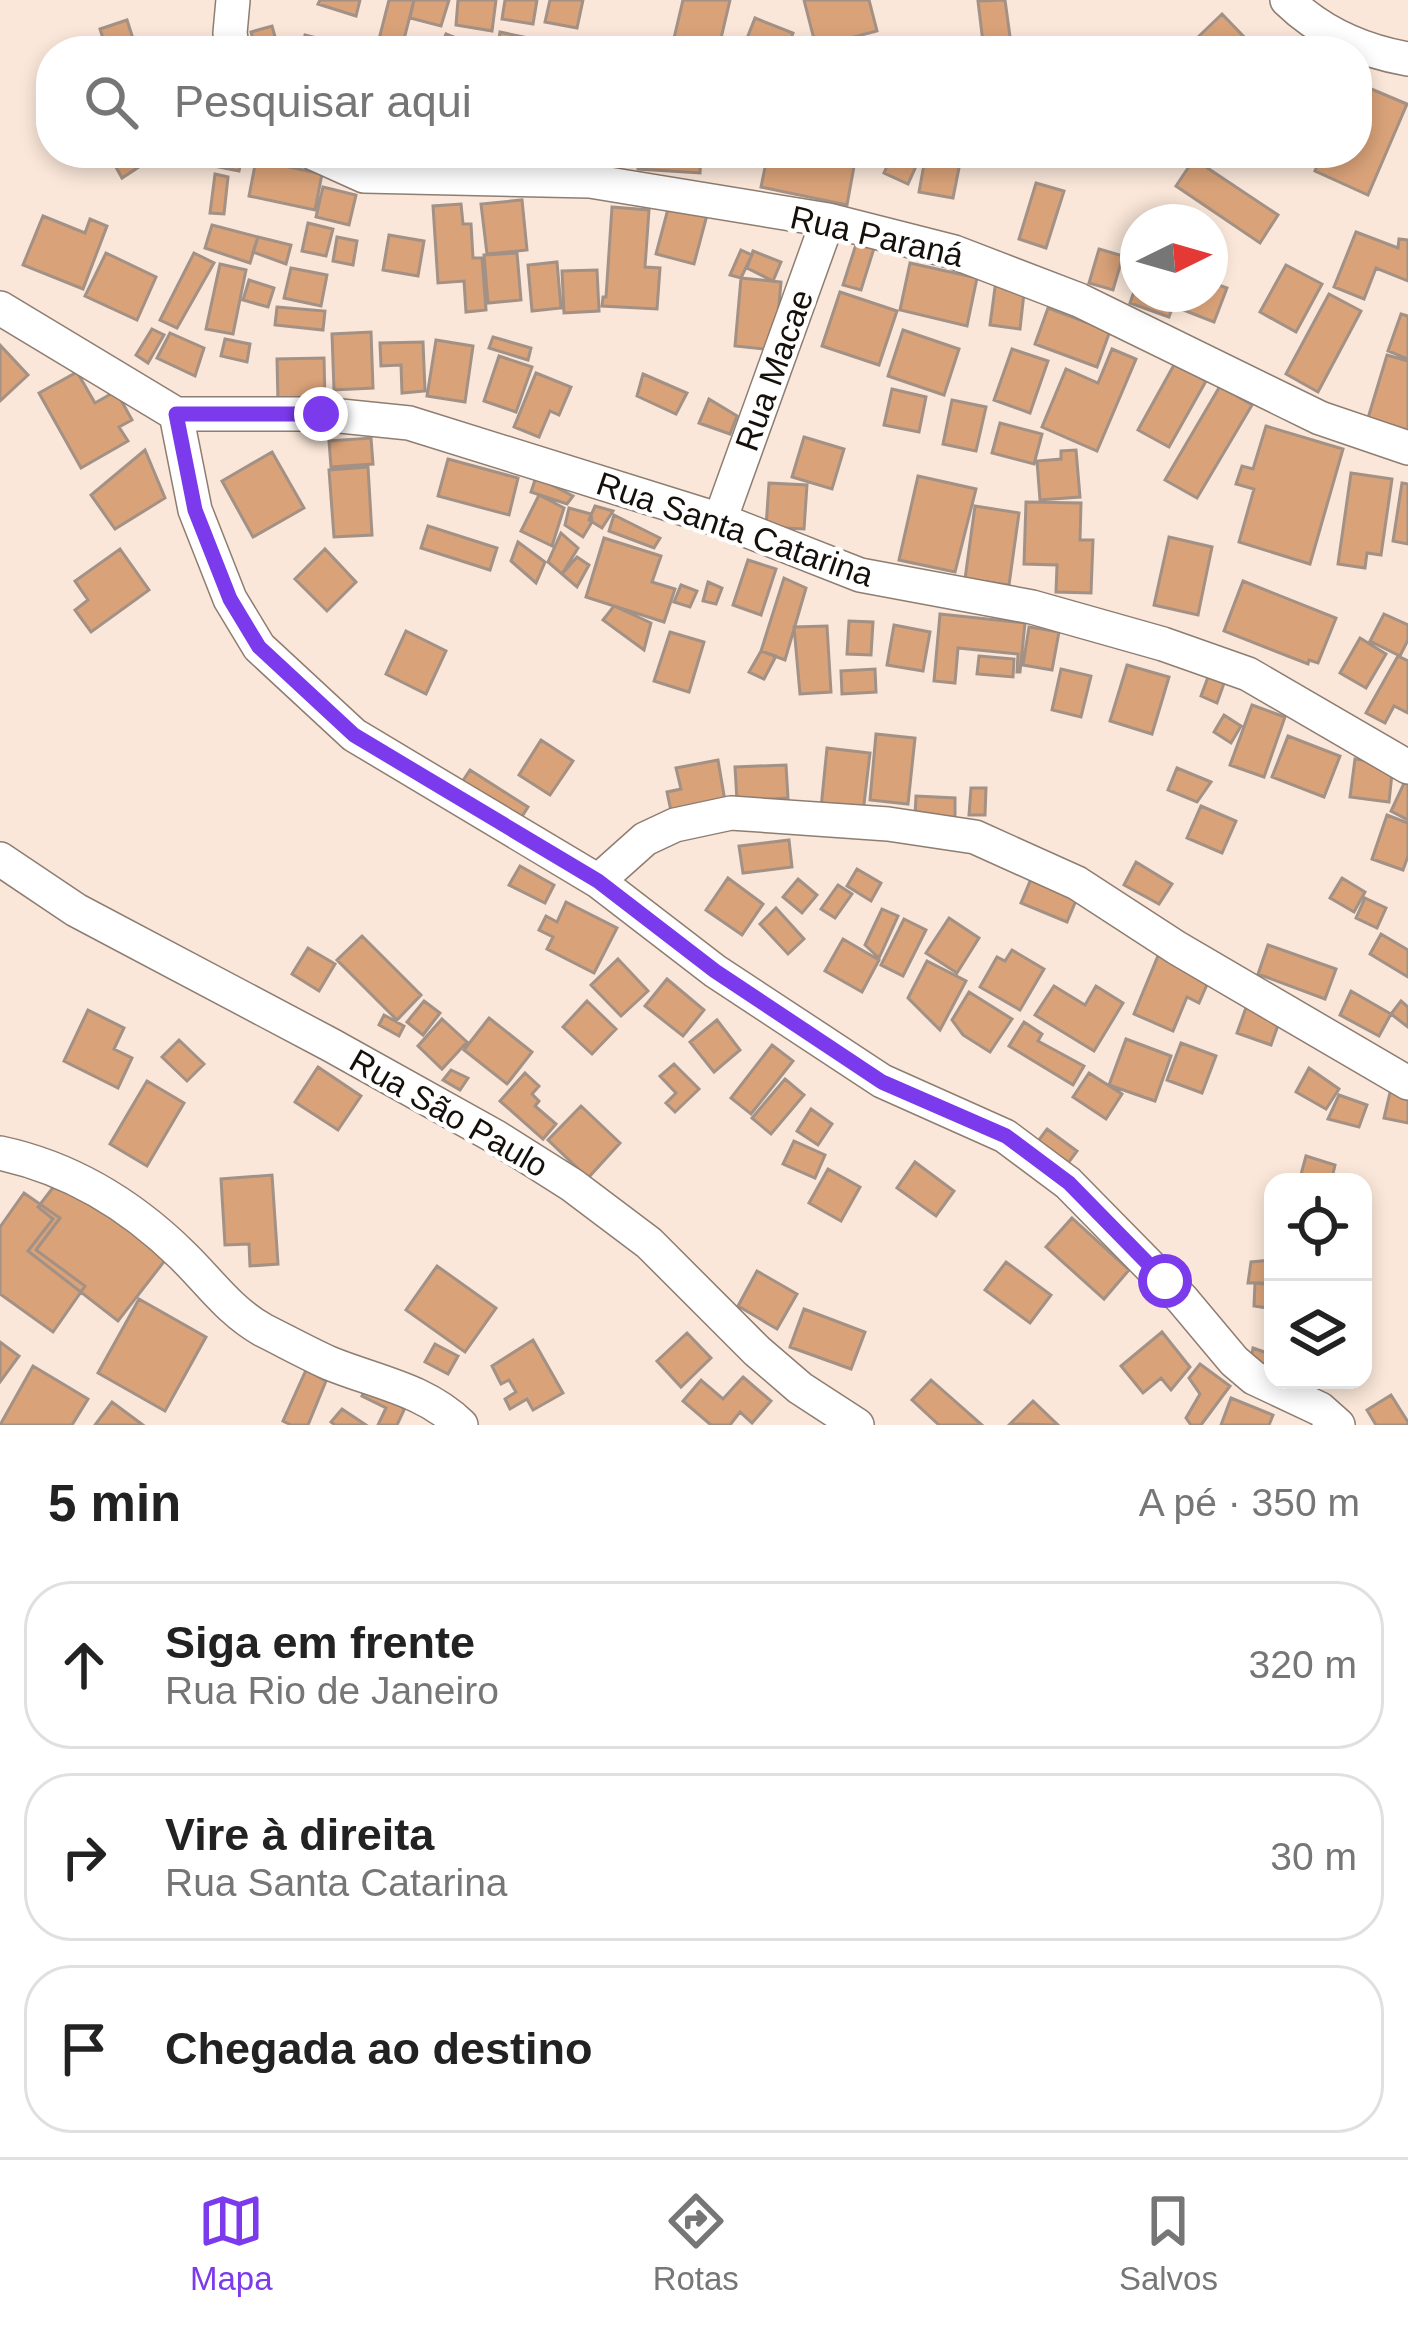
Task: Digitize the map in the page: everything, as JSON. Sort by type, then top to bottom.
[{"type":"street","points":[[230,36],[233,0]]},
{"type":"street","points":[[1287,0],[1335,36]]},
{"type":"street","points":[[1372,50],[1408,59]]},
{"type":"street","name":"Rua Paraná","points":[[347,168],[364,176],[590,181],[828,220],[954,252],[1022,275],[1319,418],[1408,448]]},
{"type":"street","name":"Rua Macae","points":[[720,520],[828,220]]},
{"type":"street","points":[[0,308],[176,414],[195,510],[230,599],[259,647],[354,735],[598,881],[715,971],[882,1082],[1006,1136],[1069,1183],[1182,1299],[1234,1361],[1254,1378],[1320,1409],[1338,1425]]},
{"type":"street","name":"Rua Santa Catarina","points":[[176,414],[321,414],[409,423],[720,520],[860,575],[1032,607],[1163,644],[1248,674],[1408,767]]},
{"type":"street","points":[[598,881],[645,839],[675,825],[731,813],[888,824],[975,837],[1077,883],[1177,948],[1408,1083]]},
{"type":"street","name":"Rua São Paulo","points":[[0,859],[76,910],[332,1045],[572,1185],[649,1243],[800,1388],[857,1425]]},
{"type":"street","points":[[0,1153],[58,1169],[98,1188],[182,1254],[221,1299],[258,1327],[329,1363],[413,1392],[461,1425]]},
{"type":"building","points":[[320,0],[360,0],[356,16],[318,4]]},
{"type":"building","points":[[389,0],[414,0],[405,36],[380,36]]},
{"type":"building","points":[[414,0],[449,0],[441,26],[410,18]]},
{"type":"building","points":[[458,0],[496,0],[492,31],[456,25]]},
{"type":"building","points":[[505,0],[537,0],[533,24],[502,19]]},
{"type":"building","points":[[550,0],[583,0],[577,28],[545,22]]},
{"type":"building","points":[[683,0],[730,0],[722,36],[675,36]]},
{"type":"building","points":[[804,0],[869,0],[877,31],[813,36]]},
{"type":"building","points":[[1005,0],[1010,36],[982,36],[978,1]]},
{"type":"building","points":[[1222,14],[1243,36],[1199,36]]},
{"type":"building","points":[[755,18],[793,33],[792,36],[748,36]]},
{"type":"building","points":[[127,20],[132,36],[102,36],[100,29]]},
{"type":"building","points":[[272,26],[275,36],[252,36],[251,32]]},
{"type":"building","points":[[1372,89],[1407,104],[1368,195],[1315,171],[1372,168]]},
{"type":"building","points":[[116,168],[137,168],[122,178]]},
{"type":"building","points":[[254,168],[322,174],[315,210],[249,196]]},
{"type":"building","points":[[638,168],[700,168],[700,173]]},
{"type":"building","points":[[765,168],[854,168],[847,205],[761,187]]},
{"type":"building","points":[[886,168],[915,168],[908,184],[884,173]]},
{"type":"building","points":[[923,168],[959,168],[953,198],[919,192]]},
{"type":"building","points":[[1188,168],[1208,168],[1278,215],[1260,243],[1228,221],[1228,204],[1203,204],[1176,186]]},
{"type":"building","points":[[215,174],[228,177],[224,214],[210,213]]},
{"type":"building","points":[[1036,183],[1064,191],[1046,248],[1019,239]]},
{"type":"building","points":[[323,187],[356,195],[349,225],[316,217]]},
{"type":"building","points":[[522,200],[527,250],[487,254],[481,204]]},
{"type":"building","points":[[461,204],[463,224],[471,224],[473,258],[482,258],[486,310],[466,312],[464,281],[438,283],[433,206]]},
{"type":"building","points":[[669,205],[707,215],[694,264],[656,254]]},
{"type":"building","points":[[612,207],[649,210],[645,267],[660,268],[657,309],[602,306]]},
{"type":"building","points":[[43,216],[85,233],[90,219],[107,226],[83,289],[23,265]]},
{"type":"building","points":[[308,223],[333,229],[326,256],[302,251]]},
{"type":"building","points":[[212,225],[258,237],[250,263],[205,248]]},
{"type":"building","points":[[860,232],[875,245],[861,290],[843,285]]},
{"type":"building","points":[[1356,232],[1398,248],[1399,239],[1408,240],[1408,281],[1376,268],[1364,299],[1334,287]]},
{"type":"building","points":[[389,235],[424,241],[418,276],[383,270]]},
{"type":"building","points":[[258,237],[291,245],[286,264],[253,252]]},
{"type":"building","points":[[337,237],[357,241],[353,265],[333,261]]},
{"type":"building","points":[[1099,249],[1120,255],[1113,290],[1089,283]]},
{"type":"building","points":[[741,250],[752,255],[741,278],[730,275]]},
{"type":"building","points":[[753,251],[781,262],[773,281],[747,268]]},
{"type":"building","points":[[106,253],[156,277],[137,320],[85,296]]},
{"type":"building","points":[[194,253],[214,263],[177,328],[160,320]]},
{"type":"building","points":[[517,253],[521,300],[488,303],[484,255]]},
{"type":"building","points":[[557,262],[561,308],[532,311],[528,265]]},
{"type":"building","points":[[910,263],[977,278],[967,326],[900,310]]},
{"type":"building","points":[[220,264],[246,270],[233,334],[206,329]]},
{"type":"building","points":[[1286,265],[1322,284],[1296,332],[1260,312]]},
{"type":"building","points":[[291,268],[327,275],[321,306],[284,298]]},
{"type":"building","points":[[597,270],[599,311],[564,313],[562,271]]},
{"type":"building","points":[[741,278],[781,282],[775,350],[735,346]]},
{"type":"building","points":[[249,280],[274,288],[268,307],[243,300]]},
{"type":"building","points":[[996,280],[1025,284],[1020,329],[990,325]]},
{"type":"building","points":[[840,292],[897,311],[879,365],[822,346]]},
{"type":"building","points":[[1329,294],[1361,311],[1318,392],[1286,374]]},
{"type":"building","points":[[277,307],[325,311],[323,330],[275,325]]},
{"type":"building","points":[[1048,308],[1110,331],[1097,367],[1035,344]]},
{"type":"building","points":[[1188,312],[1218,312],[1214,322]]},
{"type":"building","points":[[1401,314],[1408,316],[1408,359],[1388,351]]},
{"type":"building","points":[[152,329],[164,335],[148,363],[136,355]]},
{"type":"building","points":[[903,330],[959,349],[944,395],[888,376]]},
{"type":"building","points":[[371,332],[373,388],[334,390],[332,334]]},
{"type":"building","points":[[170,333],[204,348],[195,376],[157,358]]},
{"type":"building","points":[[493,337],[531,348],[528,360],[489,348]]},
{"type":"building","points":[[225,339],[250,344],[247,362],[221,356]]},
{"type":"building","points":[[436,340],[473,346],[465,402],[427,396]]},
{"type":"building","points":[[423,342],[425,391],[402,393],[401,365],[381,366],[380,343]]},
{"type":"building","points":[[0,345],[28,375],[0,401]]},
{"type":"building","points":[[1012,349],[1048,361],[1030,413],[994,400]]},
{"type":"building","points":[[1112,349],[1136,359],[1097,451],[1042,427],[1066,369],[1098,383]]},
{"type":"building","points":[[1387,355],[1408,361],[1408,430],[1368,418]]},
{"type":"building","points":[[499,356],[532,367],[516,412],[484,401]]},
{"type":"building","points":[[324,358],[325,401],[278,402],[277,359]]},
{"type":"building","points":[[1175,363],[1206,381],[1169,447],[1138,430]]},
{"type":"building","points":[[77,372],[95,403],[116,391],[132,420],[119,427],[128,441],[81,468],[39,393]]},
{"type":"building","points":[[536,373],[571,387],[559,415],[550,411],[539,437],[514,427]]},
{"type":"building","points":[[643,374],[687,393],[676,414],[637,396]]},
{"type":"building","points":[[1220,386],[1252,405],[1197,498],[1165,480]]},
{"type":"building","points":[[892,389],[926,397],[919,432],[884,425]]},
{"type":"building","points":[[709,399],[737,416],[730,434],[699,423]]},
{"type":"building","points":[[952,400],[986,407],[976,451],[943,444]]},
{"type":"building","points":[[1000,423],[1042,434],[1034,464],[992,453]]},
{"type":"building","points":[[1266,426],[1343,449],[1310,564],[1239,542],[1254,489],[1236,484],[1242,466],[1253,469]]},
{"type":"building","points":[[804,437],[844,449],[832,489],[792,477]]},
{"type":"building","points":[[371,438],[373,464],[331,467],[329,441]]},
{"type":"building","points":[[145,450],[165,498],[115,529],[91,495]]},
{"type":"building","points":[[1076,450],[1080,497],[1040,500],[1037,461],[1061,459],[1061,451]]},
{"type":"building","points":[[272,452],[304,508],[253,537],[222,481]]},
{"type":"building","points":[[448,459],[518,478],[509,515],[438,496]]},
{"type":"building","points":[[368,467],[372,535],[334,537],[329,470]]},
{"type":"building","points":[[1351,473],[1392,479],[1381,555],[1367,553],[1365,568],[1338,564]]},
{"type":"building","points":[[918,476],[976,489],[955,572],[899,560]]},
{"type":"building","points":[[536,477],[573,496],[567,504],[531,492]]},
{"type":"building","points":[[769,483],[807,485],[804,529],[766,527]]},
{"type":"building","points":[[1402,483],[1408,484],[1408,544],[1393,541]]},
{"type":"building","points":[[539,495],[564,508],[552,546],[521,531]]},
{"type":"building","points":[[1026,502],[1081,503],[1080,540],[1093,540],[1091,593],[1056,592],[1057,565],[1024,564]]},
{"type":"building","points":[[595,506],[613,511],[602,528],[589,520]]},
{"type":"building","points":[[975,506],[1019,513],[1009,585],[965,579]]},
{"type":"building","points":[[569,508],[591,514],[583,537],[565,525]]},
{"type":"building","points":[[614,515],[660,538],[654,548],[609,531]]},
{"type":"building","points":[[428,526],[497,548],[490,570],[421,548]]},
{"type":"building","points":[[561,533],[578,548],[562,574],[548,562]]},
{"type":"building","points":[[1169,537],[1212,547],[1198,615],[1154,605]]},
{"type":"building","points":[[604,538],[661,556],[652,582],[675,589],[664,622],[586,597]]},
{"type":"building","points":[[518,542],[545,562],[536,583],[511,561]]},
{"type":"building","points":[[120,549],[149,590],[91,632],[75,610],[88,600],[75,581]]},
{"type":"building","points":[[325,549],[356,582],[327,611],[295,579]]},
{"type":"building","points":[[577,557],[589,565],[577,587],[562,574]]},
{"type":"building","points":[[748,560],[776,569],[761,615],[733,605]]},
{"type":"building","points":[[784,578],[806,588],[785,660],[761,651]]},
{"type":"building","points":[[1243,581],[1336,618],[1318,663],[1309,660],[1308,664],[1224,631]]},
{"type":"building","points":[[708,582],[722,588],[716,604],[703,601]]},
{"type":"building","points":[[681,585],[697,591],[690,607],[674,602]]},
{"type":"building","points":[[614,606],[651,623],[644,650],[603,620]]},
{"type":"building","points":[[940,614],[1025,623],[1020,672],[1018,654],[958,648],[955,683],[934,681]]},
{"type":"building","points":[[1384,614],[1408,625],[1408,640],[1400,656],[1370,641]]},
{"type":"building","points":[[849,621],[873,622],[871,655],[847,654]]},
{"type":"building","points":[[894,625],[930,632],[923,671],[887,665]]},
{"type":"building","points":[[827,626],[831,692],[800,694],[794,627]]},
{"type":"building","points":[[1029,627],[1059,632],[1052,670],[1023,665]]},
{"type":"building","points":[[406,631],[446,651],[426,694],[386,674]]},
{"type":"building","points":[[670,632],[704,642],[689,692],[654,681]]},
{"type":"building","points":[[1360,638],[1386,654],[1366,688],[1340,673]]},
{"type":"building","points":[[761,651],[776,656],[764,679],[749,672]]},
{"type":"building","points":[[979,656],[1014,659],[1013,677],[977,674]]},
{"type":"building","points":[[1398,656],[1408,661],[1408,713],[1394,706],[1385,723],[1366,713]]},
{"type":"building","points":[[1127,665],[1169,677],[1152,734],[1110,721]]},
{"type":"building","points":[[875,669],[876,692],[842,694],[841,671]]},
{"type":"building","points":[[1061,669],[1091,676],[1081,717],[1052,710]]},
{"type":"building","points":[[1211,669],[1227,675],[1217,703],[1201,696]]},
{"type":"building","points":[[1252,705],[1285,717],[1264,777],[1230,765]]},
{"type":"building","points":[[1224,715],[1241,726],[1231,743],[1214,732]]},
{"type":"building","points":[[876,734],[915,738],[908,804],[870,800]]},
{"type":"building","points":[[1288,736],[1340,756],[1324,797],[1272,777]]},
{"type":"building","points":[[541,740],[573,761],[550,795],[519,775]]},
{"type":"building","points":[[827,748],[870,753],[863,813],[821,808]]},
{"type":"building","points":[[1355,759],[1393,764],[1389,802],[1350,797]]},
{"type":"building","points":[[718,760],[725,801],[671,811],[667,792],[681,789],[676,768]]},
{"type":"building","points":[[786,765],[788,798],[737,801],[735,767]]},
{"type":"building","points":[[1177,768],[1211,782],[1197,802],[1168,790]]},
{"type":"building","points":[[470,770],[528,807],[516,826],[458,788]]},
{"type":"building","points":[[1408,780],[1408,820],[1391,811]]},
{"type":"building","points":[[971,788],[986,788],[985,815],[969,815]]},
{"type":"building","points":[[916,796],[955,798],[955,818],[915,816]]},
{"type":"building","points":[[1201,806],[1236,821],[1222,853],[1187,838]]},
{"type":"building","points":[[1387,815],[1408,823],[1403,870],[1372,859]]},
{"type":"building","points":[[789,840],[792,867],[743,873],[739,846]]},
{"type":"building","points":[[1136,862],[1172,884],[1159,904],[1124,885]]},
{"type":"building","points":[[520,866],[554,885],[545,903],[509,885]]},
{"type":"building","points":[[1036,867],[1082,886],[1067,922],[1021,903]]},
{"type":"building","points":[[857,869],[881,883],[871,901],[847,886]]},
{"type":"building","points":[[728,878],[763,904],[742,935],[706,910]]},
{"type":"building","points":[[1342,878],[1365,892],[1354,912],[1330,898]]},
{"type":"building","points":[[798,879],[817,895],[802,913],[783,897]]},
{"type":"building","points":[[838,885],[852,894],[835,918],[821,909]]},
{"type":"building","points":[[1365,898],[1386,908],[1377,928],[1356,918]]},
{"type":"building","points":[[566,902],[617,928],[594,973],[547,949],[553,937],[539,930],[546,916],[557,922]]},
{"type":"building","points":[[776,908],[804,939],[788,954],[760,924]]},
{"type":"building","points":[[882,909],[898,916],[879,958],[865,945]]},
{"type":"building","points":[[949,918],[979,938],[957,973],[926,953]]},
{"type":"building","points":[[904,919],[926,930],[903,976],[881,965]]},
{"type":"building","points":[[1381,934],[1408,950],[1408,977],[1370,954]]},
{"type":"building","points":[[362,936],[421,995],[397,1020],[337,960]]},
{"type":"building","points":[[843,939],[879,960],[862,992],[825,971]]},
{"type":"building","points":[[1268,945],[1336,969],[1325,999],[1258,974]]},
{"type":"building","points":[[308,948],[335,964],[319,991],[292,974]]},
{"type":"building","points":[[1012,950],[1044,969],[1020,1010],[980,987],[997,957],[1005,961]]},
{"type":"building","points":[[1160,951],[1212,973],[1199,1003],[1187,997],[1173,1031],[1134,1014]]},
{"type":"building","points":[[618,959],[648,991],[621,1016],[591,985]]},
{"type":"building","points":[[927,961],[966,981],[940,1030],[908,998]]},
{"type":"building","points":[[667,979],[704,1010],[683,1036],[645,1006]]},
{"type":"building","points":[[1054,986],[1085,1005],[1096,986],[1123,1003],[1094,1051],[1035,1015]]},
{"type":"building","points":[[1351,991],[1391,1014],[1379,1036],[1340,1015]]},
{"type":"building","points":[[969,992],[1012,1019],[990,1052],[963,1035],[952,1020]]},
{"type":"building","points":[[424,1001],[440,1013],[423,1035],[407,1022]]},
{"type":"building","points":[[587,1001],[616,1029],[592,1054],[563,1027]]},
{"type":"building","points":[[1401,1001],[1408,1007],[1408,1027],[1391,1014]]},
{"type":"building","points":[[1248,1002],[1282,1014],[1271,1045],[1237,1033]]},
{"type":"building","points":[[88,1010],[124,1028],[114,1049],[132,1058],[118,1088],[64,1061]]},
{"type":"building","points":[[384,1015],[404,1026],[399,1036],[379,1025]]},
{"type":"building","points":[[489,1018],[532,1052],[507,1084],[464,1050]]},
{"type":"building","points":[[442,1019],[467,1042],[442,1069],[418,1046]]},
{"type":"building","points":[[717,1020],[740,1050],[714,1072],[690,1042]]},
{"type":"building","points":[[1024,1022],[1042,1034],[1038,1041],[1084,1066],[1073,1085],[1009,1046]]},
{"type":"building","points":[[1126,1039],[1171,1056],[1155,1101],[1109,1085]]},
{"type":"building","points":[[179,1040],[204,1064],[187,1081],[162,1057]]},
{"type":"building","points":[[1181,1043],[1216,1056],[1202,1093],[1167,1080]]},
{"type":"building","points":[[772,1045],[793,1061],[751,1114],[731,1098]]},
{"type":"building","points":[[674,1064],[699,1089],[675,1112],[666,1103],[676,1093],[660,1076]]},
{"type":"building","points":[[318,1067],[361,1096],[338,1130],[295,1102]]},
{"type":"building","points":[[1309,1068],[1339,1089],[1326,1109],[1296,1092]]},
{"type":"building","points":[[451,1070],[468,1078],[460,1090],[443,1080]]},
{"type":"building","points":[[525,1073],[539,1086],[532,1094],[539,1101],[535,1106],[556,1124],[543,1139],[500,1101]]},
{"type":"building","points":[[1089,1073],[1122,1094],[1106,1119],[1073,1097]]},
{"type":"building","points":[[785,1079],[804,1095],[771,1134],[752,1118]]},
{"type":"building","points":[[147,1081],[184,1103],[147,1166],[110,1144]]},
{"type":"building","points":[[1392,1084],[1408,1090],[1408,1123],[1384,1118]]},
{"type":"building","points":[[1339,1095],[1367,1105],[1359,1127],[1328,1119]]},
{"type":"building","points":[[581,1106],[620,1143],[588,1178],[548,1140]]},
{"type":"building","points":[[811,1109],[832,1124],[818,1145],[797,1131]]},
{"type":"building","points":[[1047,1129],[1077,1151],[1060,1174],[1030,1152]]},
{"type":"building","points":[[794,1141],[825,1155],[815,1178],[783,1164]]},
{"type":"building","points":[[1306,1156],[1335,1165],[1333,1173],[1301,1173]]},
{"type":"building","points":[[915,1162],[954,1191],[936,1216],[897,1188]]},
{"type":"building","points":[[828,1169],[860,1187],[841,1221],[809,1203]]},
{"type":"building","points":[[272,1175],[278,1264],[250,1266],[249,1244],[225,1245],[221,1179]]},
{"type":"building","points":[[58,1181],[173,1250],[118,1321],[28,1251],[53,1219],[38,1207]]},
{"type":"building","points":[[24,1193],[60,1218],[36,1250],[85,1286],[53,1332],[0,1294],[0,1227]]},
{"type":"building","points":[[1072,1218],[1129,1270],[1104,1299],[1046,1247]]},
{"type":"building","points":[[1264,1261],[1264,1283],[1248,1283],[1251,1262]]},
{"type":"building","points":[[1006,1262],[1051,1295],[1030,1323],[985,1290]]},
{"type":"building","points":[[437,1266],[496,1308],[465,1352],[406,1310]]},
{"type":"building","points":[[757,1271],[797,1294],[777,1329],[738,1306]]},
{"type":"building","points":[[1255,1283],[1264,1284],[1264,1308],[1254,1306]]},
{"type":"building","points":[[139,1299],[206,1337],[165,1411],[98,1373]]},
{"type":"building","points":[[804,1309],[865,1332],[851,1369],[790,1347]]},
{"type":"building","points":[[1162,1332],[1190,1367],[1171,1390],[1161,1378],[1143,1393],[1121,1366]]},
{"type":"building","points":[[687,1333],[711,1358],[681,1387],[657,1361]]},
{"type":"building","points":[[533,1340],[563,1393],[533,1410],[527,1399],[510,1409],[505,1399],[516,1392],[509,1380],[501,1384],[492,1366]]},
{"type":"building","points":[[0,1342],[19,1356],[0,1382]]},
{"type":"building","points":[[435,1344],[458,1356],[448,1374],[425,1362]]},
{"type":"building","points":[[1253,1348],[1264,1352],[1264,1376],[1249,1369]]},
{"type":"building","points":[[1200,1364],[1230,1386],[1201,1425],[1191,1425],[1186,1418],[1200,1394],[1189,1378]]},
{"type":"building","points":[[33,1366],[88,1399],[72,1425],[0,1425]]},
{"type":"building","points":[[306,1370],[326,1381],[308,1425],[291,1425],[283,1421]]},
{"type":"building","points":[[743,1377],[771,1401],[752,1423],[740,1412],[730,1425],[711,1425],[683,1401],[701,1380],[723,1399]]},
{"type":"building","points":[[931,1380],[982,1425],[939,1425],[912,1400]]},
{"type":"building","points":[[368,1384],[397,1395],[404,1410],[397,1425],[378,1425],[386,1408],[362,1396]]},
{"type":"building","points":[[1391,1395],[1408,1425],[1376,1425],[1367,1410]]},
{"type":"building","points":[[1231,1398],[1273,1415],[1269,1425],[1221,1425]]},
{"type":"building","points":[[1033,1401],[1058,1425],[1010,1424]]},
{"type":"building","points":[[112,1402],[143,1425],[95,1425]]},
{"type":"building","points":[[342,1409],[366,1425],[335,1425],[331,1422]]},
{"type":"route","points":[[321,414],[176,414],[195,510],[230,599],[259,647],[354,735],[598,881],[715,971],[882,1082],[1006,1136],[1069,1183],[1165,1281]]}]
